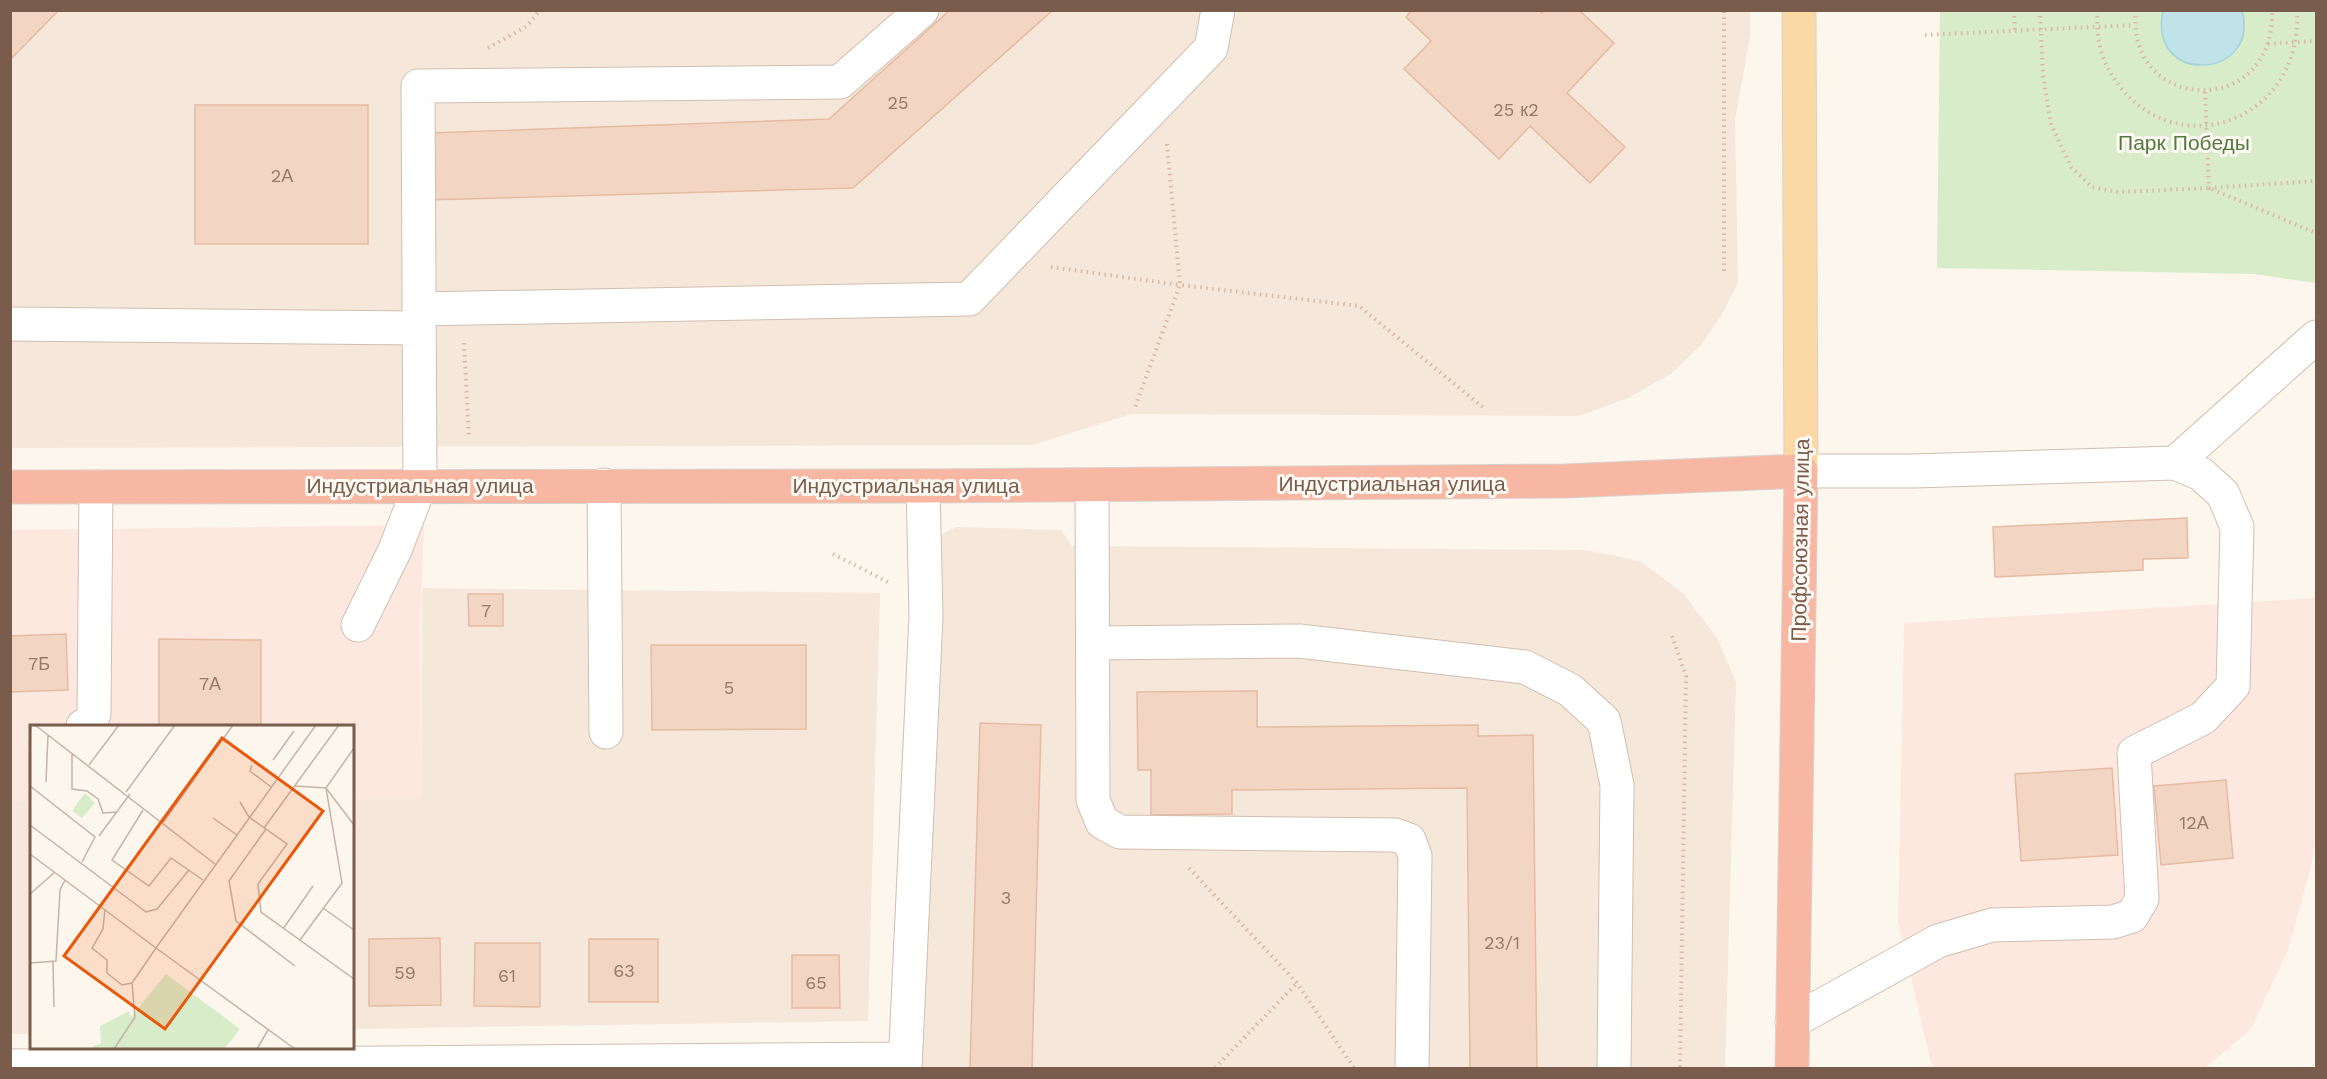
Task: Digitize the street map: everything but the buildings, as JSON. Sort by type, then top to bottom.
[{"type":"highway","name":"Индустриальная улица","points":[[10,487],[923,486],[1565,481],[1801,471]]},
{"type":"highway","name":"Профсоюзная улица","points":[[1792,1068],[1801,471]]},
{"type":"main road","name":"Профсоюзная улица","points":[[1799,10],[1801,471]]},
{"type":"street","points":[[358,625],[395,550],[420,485],[418,86],[840,82],[922,10]]},
{"type":"street","points":[[10,324],[418,319],[462,309],[969,299],[1211,48],[1218,10]]},
{"type":"street","points":[[2175,463],[2316,337]]},
{"type":"street","points":[[1792,1022],[1938,941],[1992,925],[2113,922],[2132,916],[2142,899],[2134,753],[2203,718],[2233,686],[2237,527],[2223,494],[2201,474],[2175,463],[1913,471],[1801,471]]},
{"type":"street","points":[[604,485],[606,732]]},
{"type":"street","points":[[1092,485],[1093,800],[1102,822],[1120,832],[1395,835],[1409,840],[1414,856],[1413,1068]]},
{"type":"street","points":[[10,1066],[905,1064],[926,615],[923,486]]},
{"type":"street","points":[[85,725],[91,722],[94,714],[96,487]]},
{"type":"street","points":[[1093,643],[1299,640],[1525,667],[1570,690],[1605,721],[1617,785],[1614,1068]]},
{"type":"path","points":[[1724,271],[1725,10]]},
{"type":"path","points":[[2014,10],[2015,31]]},
{"type":"path","points":[[2040,10],[2043,76],[2051,124],[2071,167],[2092,187],[2118,192],[2316,181]]},
{"type":"path","points":[[2098,10],[2098,41],[2106,65],[2118,86],[2134,104],[2155,116],[2178,124],[2206,125],[2227,121],[2249,112],[2268,97],[2283,78],[2296,42],[2297,10]]},
{"type":"path","points":[[2136,10],[2134,25],[2138,46],[2149,65],[2164,80],[2184,89],[2205,92],[2224,88],[2242,79],[2257,66],[2272,30],[2272,10]]},
{"type":"path","points":[[1925,35],[2134,25]]},
{"type":"path","points":[[2268,44],[2316,41]]},
{"type":"path","points":[[2205,92],[2209,188]]},
{"type":"path","points":[[1135,406],[1180,285],[1164,98]]},
{"type":"path","points":[[2209,188],[2316,233]]},
{"type":"path","points":[[1006,261],[1180,285],[1359,306],[1485,409]]},
{"type":"path","points":[[462,309],[469,438]]},
{"type":"path","points":[[834,554],[891,584],[926,615]]},
{"type":"path","points":[[1672,636],[1686,676],[1680,1068]]},
{"type":"path","points":[[1155,833],[1297,983],[1354,1068]]},
{"type":"path","points":[[1215,1068],[1297,983]]},
{"type":"shaded area","points":[[10,11],[1750,11],[1750,36],[1735,121],[1738,283],[1721,316],[1700,346],[1671,374],[1628,398],[1579,416],[1131,414],[1033,445],[11,448]]},
{"type":"shaded area","points":[[424,525],[420,624],[421,799],[354,799],[354,725],[30,725],[30,801],[11,801],[10,530]]},
{"type":"shaded area","points":[[957,527],[1061,530],[1072,546],[1586,550],[1640,561],[1683,593],[1717,638],[1736,682],[1725,1068],[922,1068],[936,543],[944,533]]},
{"type":"shaded area","points":[[422,588],[880,593],[868,1021],[354,1029],[354,799],[421,799]]},
{"type":"shaded area","points":[[2316,598],[2316,831],[2312,864],[2288,950],[2251,1029],[2205,1068],[1935,1068],[1931,1063],[1898,922],[1904,623]]},
{"type":"shaded area","points":[[10,801],[30,801],[30,1034],[11,1034]]},
{"type":"green space","name":"Парк Победы","points":[[1940,11],[2316,11],[2316,283],[2254,274],[1937,268]]},
{"type":"water","points":[[2163,11],[2242,11],[2243,34],[2235,50],[2221,61],[2204,65],[2186,62],[2171,53],[2163,36]]}]
